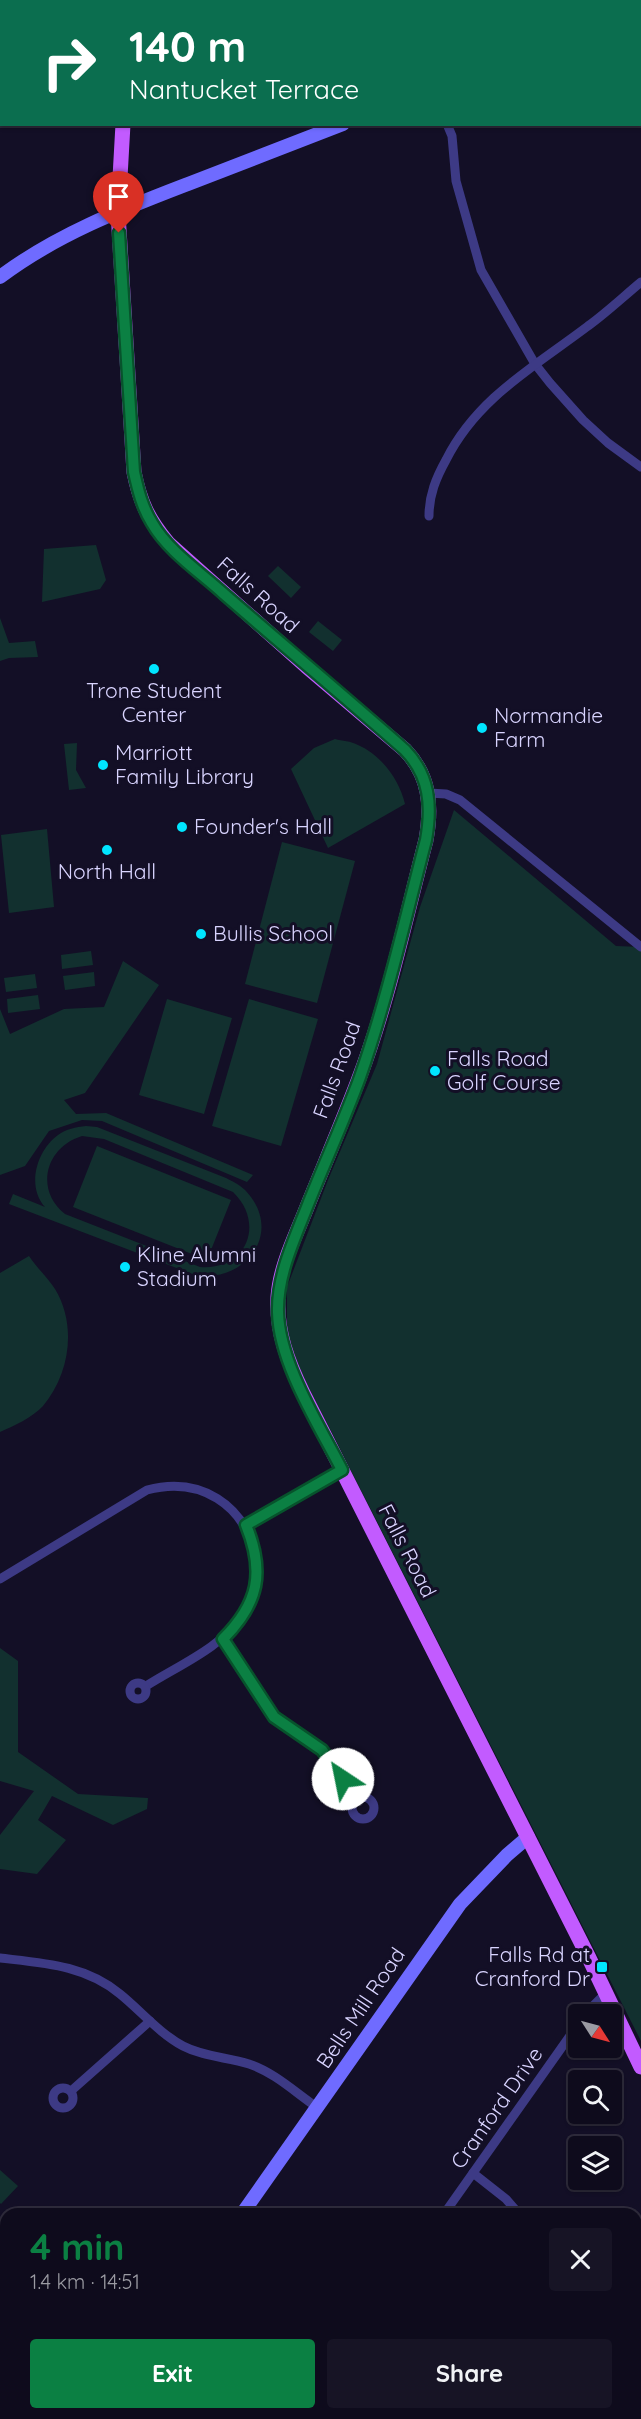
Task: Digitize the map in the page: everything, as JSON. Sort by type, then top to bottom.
[{"type":"main road","name":"Falls Road","points":[[123,126],[118,213],[134,472],[139,496],[153,525],[174,549],[405,750],[416,764],[429,793],[430,819],[426,840],[376,1027],[359,1079],[296,1234],[282,1276],[278,1295],[280,1333],[286,1355],[342,1470],[528,1837],[641,2067]]},
{"type":"street","points":[[0,277],[27,256],[65,235],[338,126]]},
{"type":"street","points":[[448,126],[452,136],[456,181],[481,270],[535,364],[583,420],[641,467]]},
{"type":"street","points":[[429,516],[429,501],[435,479],[458,436],[490,400],[535,364],[589,326],[641,282]]},
{"type":"street","points":[[429,793],[446,794],[460,800],[641,947]]},
{"type":"street","points":[[246,1525],[342,1470]]},
{"type":"street","points":[[0,1579],[120,1504],[147,1490],[187,1488],[213,1496],[231,1509],[246,1525],[255,1553],[257,1580],[252,1600],[223,1639],[146,1686]]},
{"type":"street","points":[[223,1639],[268,1710],[281,1724],[322,1750],[356,1800]]},
{"type":"street","name":"Bells Mill Road","points":[[246,2208],[318,2108],[431,1942],[460,1904],[507,1855],[528,1837]]},
{"type":"street","points":[[0,1958],[52,1964],[85,1973],[118,1992],[164,2034],[191,2050],[261,2069],[318,2108]]},
{"type":"street","points":[[596,2004],[606,1994]]},
{"type":"street","points":[[71,2091],[150,2021]]},
{"type":"street","name":"Cranford Drive","points":[[448,2208],[568,2039]]},
{"type":"street","points":[[473,2173],[514,2208]]},
{"type":"green space","points":[[96,545],[106,580],[100,589],[42,602],[44,549]]},
{"type":"green space","points":[[278,566],[301,587],[291,598],[268,576]]},
{"type":"green space","points":[[0,618],[9,643],[35,641],[38,657],[9,658],[0,661]]},
{"type":"green space","points":[[318,621],[342,640],[333,651],[309,632]]},
{"type":"green space","points":[[335,739],[366,749],[381,761],[394,777],[405,804],[328,848],[291,769],[314,748]]},
{"type":"green space","points":[[77,743],[76,770],[86,788],[69,790],[64,744]]},
{"type":"green space","name":"Falls Road Golf Course","points":[[454,810],[616,946],[641,947],[641,2041],[303,1376],[287,1337],[287,1287],[328,1180],[377,1064],[420,907]]},
{"type":"green space","points":[[47,829],[54,907],[9,913],[1,835]]},
{"type":"green space","points":[[282,842],[355,861],[317,1003],[245,984]]},
{"type":"green space","points":[[91,951],[93,965],[62,969],[61,955]]},
{"type":"green space","points":[[123,961],[159,985],[85,1093],[64,1100],[76,1114],[106,1113],[253,1175],[247,1182],[102,1121],[82,1120],[49,1131],[25,1166],[0,1175],[0,1009],[10,1034],[64,1009],[104,1007]]},
{"type":"green space","points":[[94,972],[95,986],[65,990],[63,976]]},
{"type":"green space","points":[[35,974],[37,988],[6,992],[4,978]]},
{"type":"green space","points":[[38,995],[40,1009],[8,1013],[7,999]]},
{"type":"green space","points":[[167,999],[232,1018],[204,1114],[139,1095]]},
{"type":"green space","points":[[249,999],[318,1019],[281,1146],[212,1126]]},
{"type":"green space","points":[[86,1126],[97,1127],[241,1186],[256,1206],[261,1222],[260,1237],[254,1251],[244,1263],[230,1271],[213,1276],[195,1275],[9,1204],[13,1194],[45,1207],[39,1198],[35,1179],[36,1169],[44,1150],[58,1135]],"holes":[[[82,1136],[104,1139],[233,1192],[243,1205],[248,1218],[249,1231],[246,1243],[239,1253],[229,1261],[216,1266],[200,1267],[65,1214],[55,1204],[47,1181],[48,1170],[53,1159],[70,1141]]]},
{"type":"green space","points":[[97,1146],[231,1200],[207,1260],[73,1207]]},
{"type":"green space","points":[[29,1256],[55,1289],[62,1303],[68,1333],[67,1349],[59,1379],[43,1406],[29,1417],[0,1432],[0,1273]]},
{"type":"green space","points":[[0,1648],[18,1661],[18,1752],[78,1794],[148,1798],[147,1809],[113,1825],[52,1796],[38,1820],[66,1840],[37,1874],[0,1869],[0,1835],[34,1791],[0,1781]]},
{"type":"green space","points":[[0,2170],[18,2186],[1,2204],[0,2203]]},
{"type":"place","name":"Trone Student Center","points":[[154,669]]},
{"type":"place","name":"Normandie Farm","points":[[482,728]]},
{"type":"place","name":"Marriott Family Library","points":[[103,765]]},
{"type":"place","name":"Founder's Hall","points":[[182,827]]},
{"type":"place","name":"North Hall","points":[[107,850]]},
{"type":"place","name":"Bullis School","points":[[201,934]]},
{"type":"place","name":"Falls Road Golf Course","points":[[435,1071]]},
{"type":"place","name":"Kline Alumni Stadium","points":[[125,1267]]},
{"type":"place","name":"Falls Rd at Cranford Dr","points":[[602,1967]]},
{"type":"route","points":[[119,233],[134,472],[139,496],[153,525],[168,543],[198,570],[405,750],[416,764],[429,793],[430,819],[426,840],[376,1027],[359,1079],[296,1234],[278,1295],[280,1333],[286,1355],[342,1470],[246,1525],[255,1553],[257,1580],[255,1590],[245,1612],[223,1639],[274,1717],[281,1724],[322,1750],[343,1779]]}]
